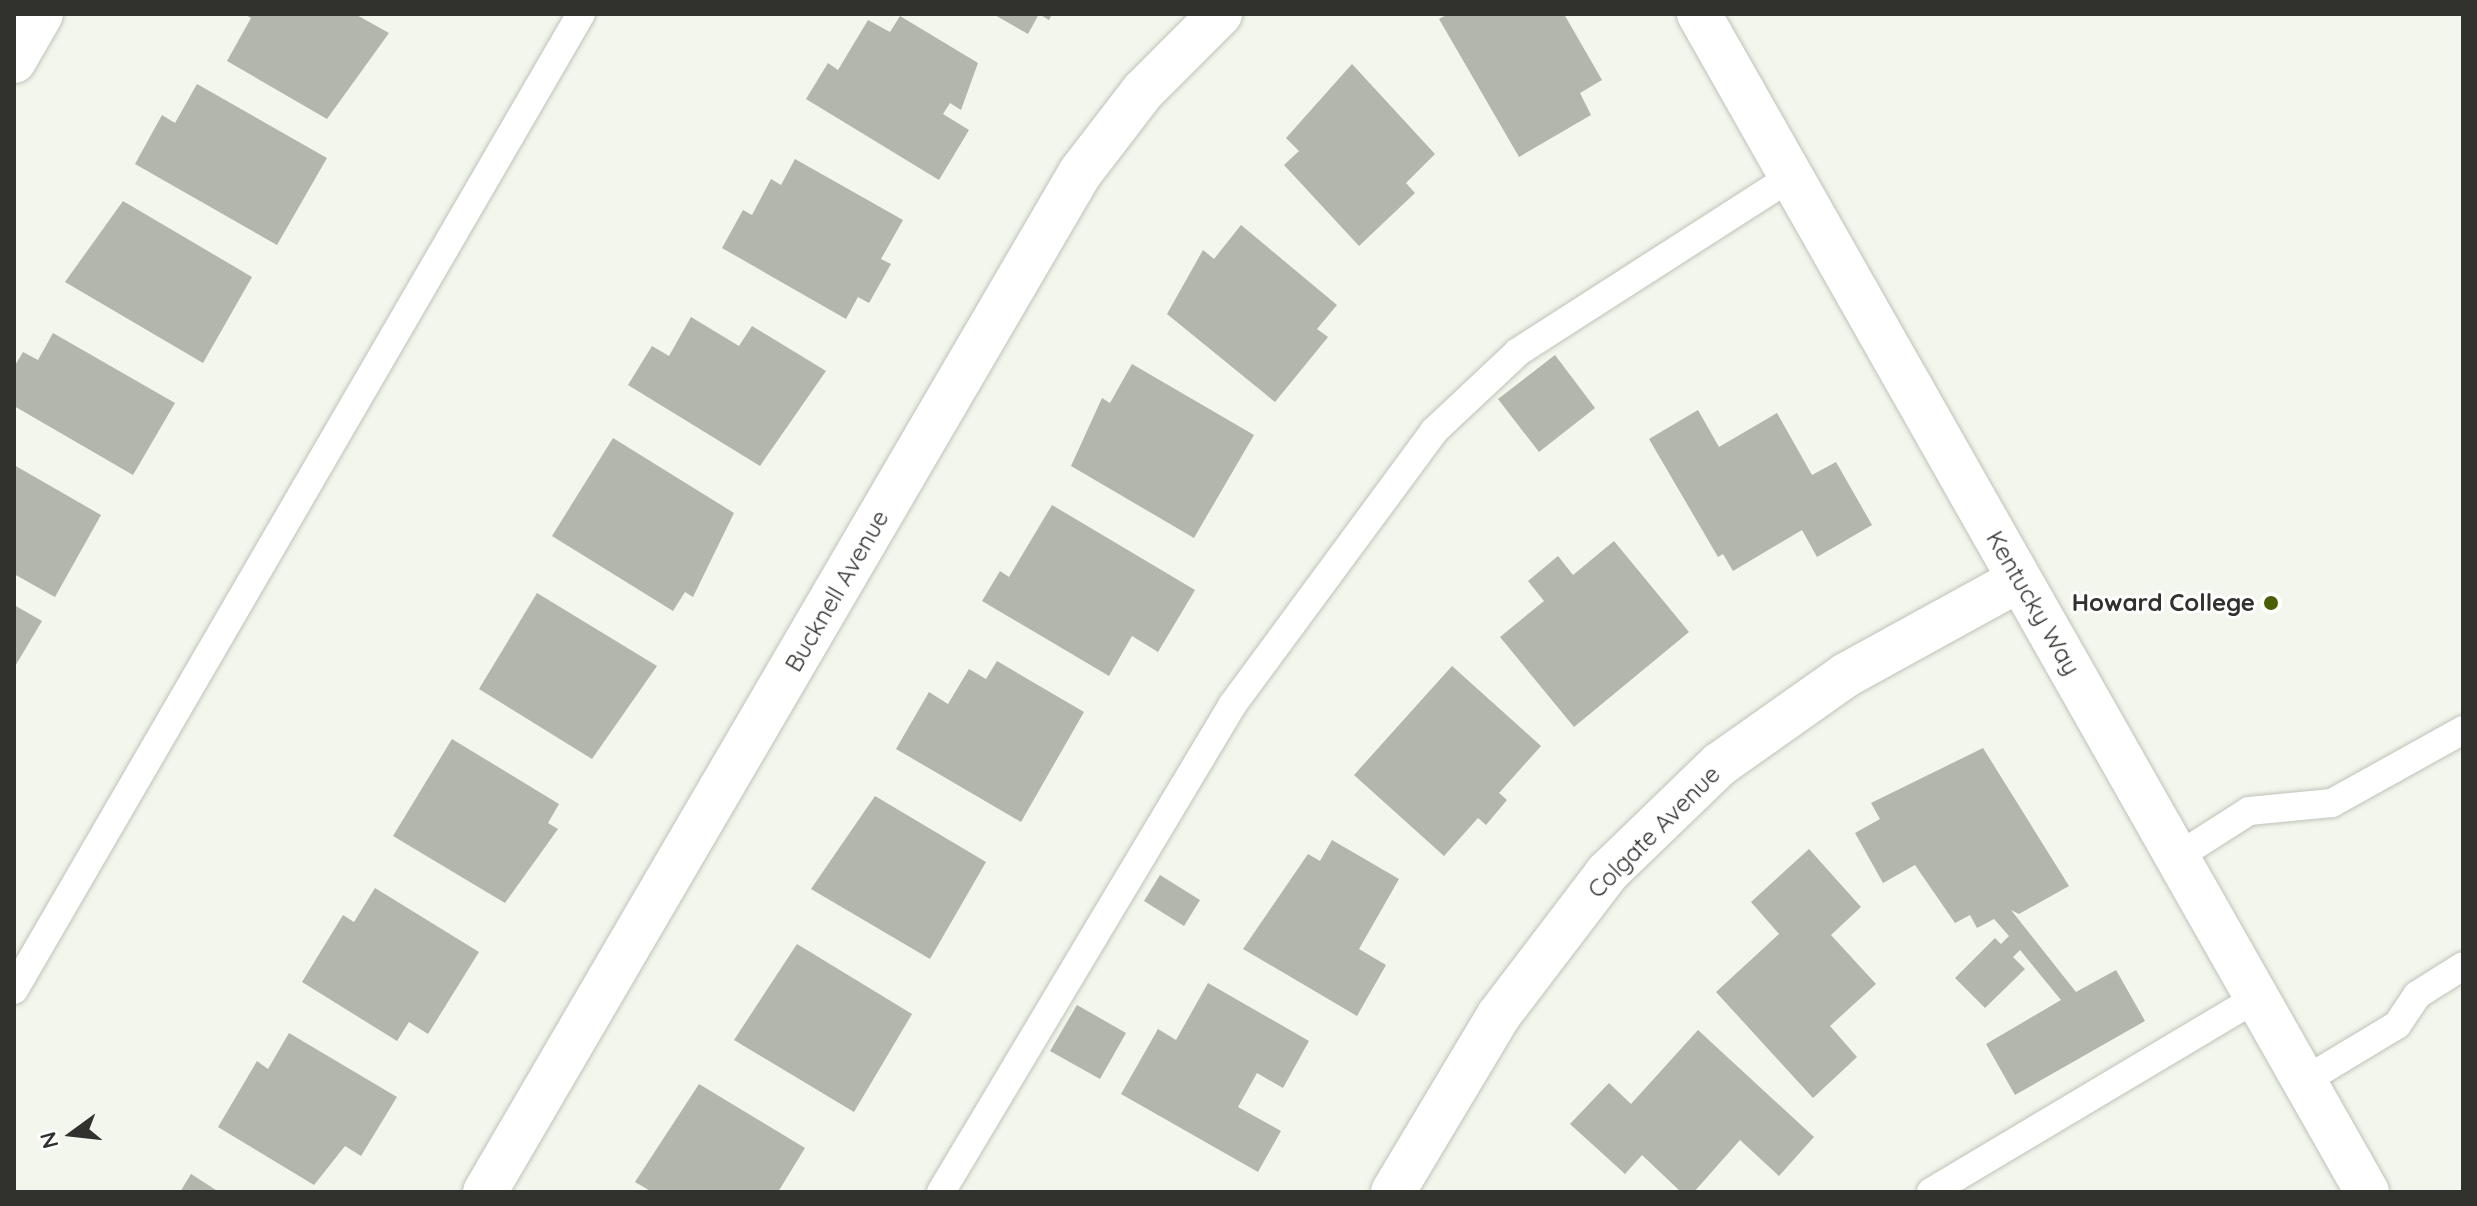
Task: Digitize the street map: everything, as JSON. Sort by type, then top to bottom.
[{"type":"street","points":[[14,61],[41,14]]},
{"type":"street","name":"Bucknell Avenue","points":[[485,1192],[1080,173],[1143,91],[1220,14]]},
{"type":"street","name":"Kentucky Way","points":[[1699,14],[2367,1192]]},
{"type":"street","name":"Colgate Avenue","points":[[1393,1192],[1499,1015],[1607,873],[1733,755],[1846,675],[2019,580]]},
{"type":"lane","points":[[14,990],[581,14]]},
{"type":"lane","points":[[941,1192],[1233,704],[1434,431],[1518,352],[1791,177]]},
{"type":"lane","points":[[2177,857],[2249,811],[2332,803],[2463,730]]},
{"type":"lane","points":[[2304,1081],[2397,1025],[2417,995],[2463,966]]},
{"type":"lane","points":[[1931,1192],[2257,998]]},
{"type":"building","points":[[244,14],[355,14],[389,33],[327,119],[227,61],[251,18]]},
{"type":"building","points":[[993,14],[1039,14],[1028,34]]},
{"type":"building","points":[[1448,14],[1564,14],[1602,80],[1580,93],[1591,115],[1519,157],[1439,19]]},
{"type":"building","points":[[900,16],[978,63],[961,110],[950,103],[943,114],[969,130],[939,180],[806,99],[828,63],[838,70],[868,20],[890,32]]},
{"type":"building","points":[[1352,64],[1435,154],[1406,183],[1415,193],[1359,246],[1284,165],[1299,151],[1286,138]]},
{"type":"building","points":[[197,84],[327,158],[277,245],[135,164],[162,115],[175,123]]},
{"type":"building","points":[[795,159],[903,220],[881,259],[891,264],[869,303],[858,297],[846,319],[722,248],[743,210],[752,215],[771,179],[781,185]]},
{"type":"building","points":[[123,201],[252,277],[203,363],[65,282]]},
{"type":"building","points":[[1241,225],[1337,305],[1317,329],[1328,337],[1275,402],[1167,314],[1203,250],[1214,259]]},
{"type":"building","points":[[691,317],[739,346],[752,326],[826,371],[760,466],[628,385],[652,346],[669,356]]},
{"type":"building","points":[[53,333],[175,403],[133,475],[14,406],[14,367],[23,352],[38,360]]},
{"type":"building","points":[[1555,355],[1595,408],[1539,452],[1498,399]]},
{"type":"building","points":[[1132,364],[1254,435],[1194,538],[1071,466],[1102,398],[1110,403]]},
{"type":"building","points":[[1698,410],[1719,447],[1777,413],[1812,475],[1836,462],[1872,525],[1817,557],[1802,530],[1733,571],[1723,554],[1718,557],[1649,439]]},
{"type":"building","points":[[613,438],[734,513],[693,597],[685,592],[673,611],[552,536]]},
{"type":"building","points":[[14,465],[101,515],[55,597],[14,574]]},
{"type":"building","points":[[1052,505],[1195,590],[1158,652],[1132,636],[1109,676],[982,601],[1000,571],[1009,577]]},
{"type":"building","points":[[1614,541],[1689,632],[1574,727],[1500,637],[1544,601],[1528,581],[1558,556],[1573,575]]},
{"type":"building","points":[[537,593],[657,666],[592,759],[479,689]]},
{"type":"building","points":[[14,605],[42,621],[14,668]]},
{"type":"building","points":[[997,661],[1084,712],[1021,822],[896,749],[929,692],[948,704],[969,669],[986,679]]},
{"type":"building","points":[[1452,666],[1541,746],[1499,793],[1507,800],[1486,825],[1478,818],[1444,856],[1354,775]]},
{"type":"building","points":[[452,739],[559,804],[548,823],[558,829],[505,903],[393,836]]},
{"type":"building","points":[[1983,748],[2069,886],[2019,914],[2011,910],[2076,992],[2116,970],[2145,1021],[2015,1095],[1986,1044],[2061,1000],[2020,950],[2013,957],[2025,969],[1985,1008],[1955,978],[1995,938],[2001,944],[2009,936],[1994,919],[1977,928],[1970,915],[1955,923],[1915,865],[1883,883],[1855,833],[1880,819],[1871,803]]},
{"type":"building","points":[[875,796],[986,862],[930,959],[811,889]]},
{"type":"building","points":[[1332,840],[1399,879],[1359,949],[1386,965],[1357,1016],[1243,949],[1308,854],[1320,861]]},
{"type":"building","points":[[1809,849],[1861,907],[1831,935],[1876,984],[1830,1026],[1857,1057],[1813,1098],[1716,992],[1779,934],[1751,902]]},
{"type":"building","points":[[1160,875],[1200,900],[1184,926],[1144,901]]},
{"type":"building","points":[[375,888],[479,952],[428,1034],[409,1022],[397,1041],[302,982],[343,915],[354,922]]},
{"type":"building","points":[[797,944],[912,1014],[854,1112],[734,1040]]},
{"type":"building","points":[[1208,983],[1309,1041],[1283,1088],[1257,1073],[1238,1107],[1281,1131],[1258,1172],[1121,1094],[1158,1029],[1176,1040]]},
{"type":"building","points":[[1077,1005],[1126,1033],[1100,1079],[1050,1051]]},
{"type":"building","points":[[1698,1030],[1814,1137],[1779,1176],[1740,1140],[1694,1192],[1681,1192],[1642,1155],[1625,1174],[1570,1124],[1609,1083],[1631,1104]]},
{"type":"building","points":[[289,1033],[397,1097],[361,1156],[345,1146],[314,1185],[218,1127],[257,1061],[268,1069]]},
{"type":"building","points":[[699,1084],[805,1148],[778,1192],[652,1192],[635,1182]]},
{"type":"building","points":[[191,1174],[219,1192],[180,1192]]},
{"type":"place","name":"Howard College","points":[[2271,603]]}]
